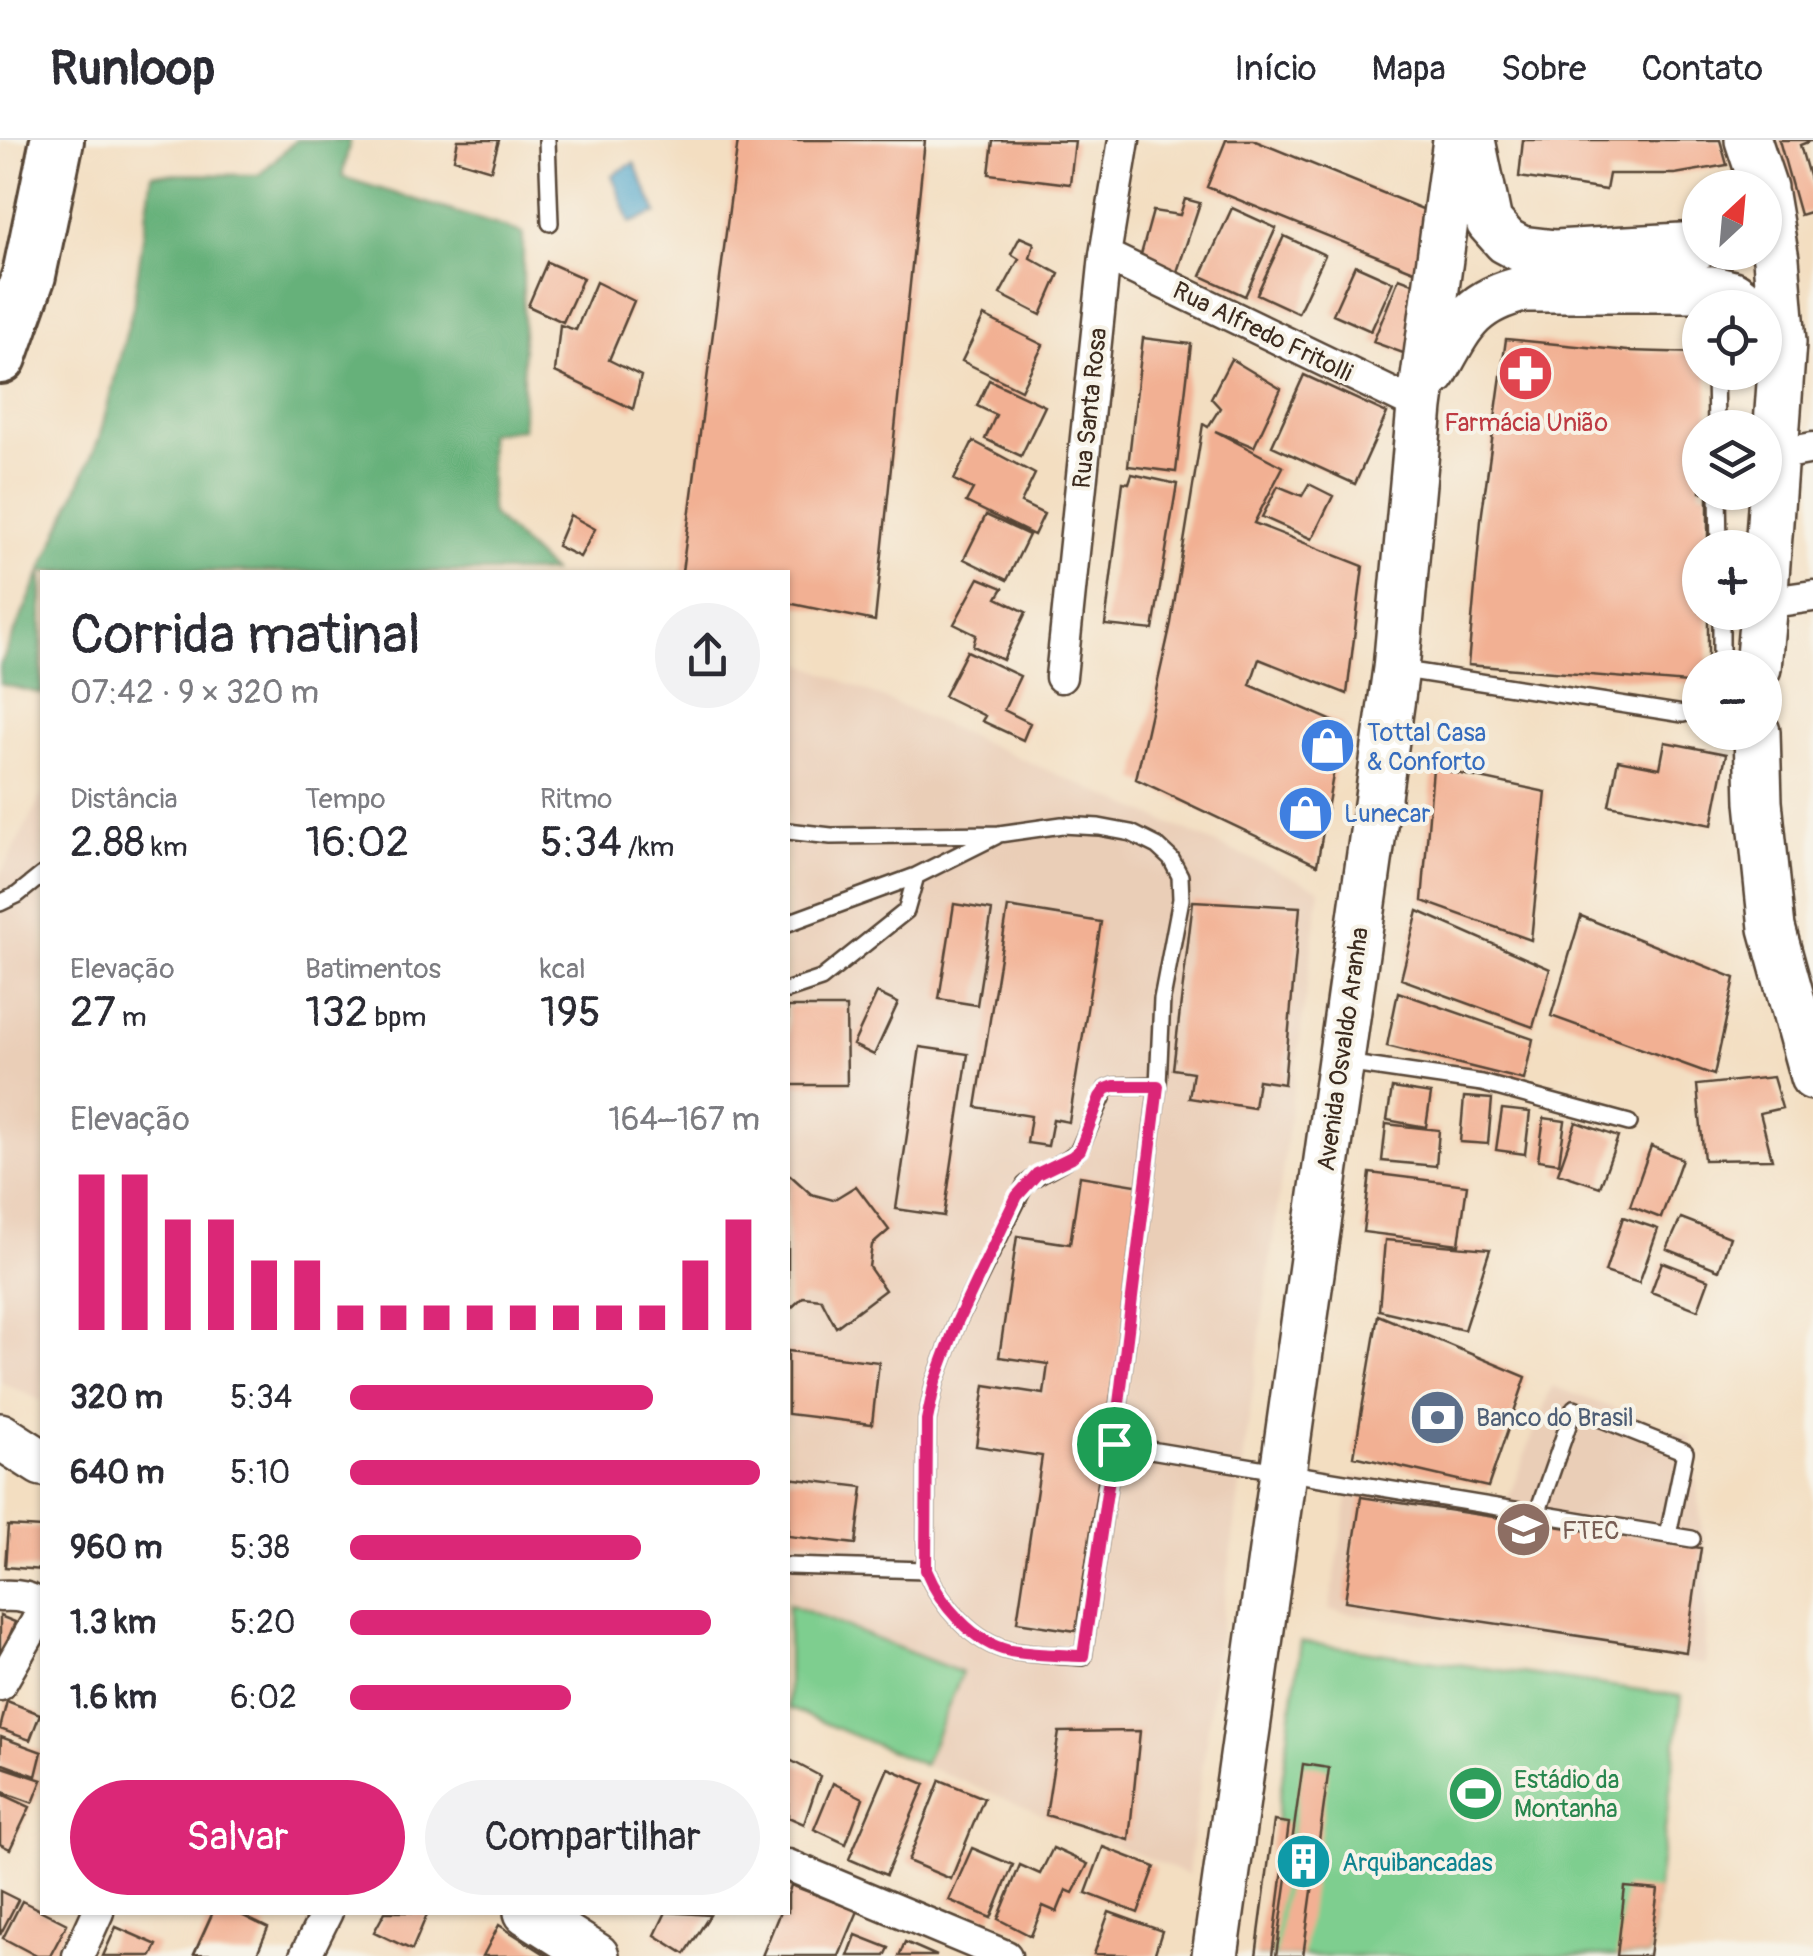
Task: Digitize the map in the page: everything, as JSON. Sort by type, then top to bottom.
[{"type":"highway","points":[[0,358],[28,274],[56,140]]},
{"type":"main road","name":"Avenida Osvaldo Aranha","points":[[1215,1956],[1396,669],[1422,400],[1456,140]]},
{"type":"main road","points":[[1472,140],[1490,222],[1506,241],[1521,250],[1718,284]]},
{"type":"main road","points":[[1748,140],[1758,170]]},
{"type":"main road","points":[[1422,400],[1473,310],[1501,294],[1524,289],[1718,284]]},
{"type":"main road","points":[[1778,530],[1795,452],[1782,378]]},
{"type":"main road","points":[[1758,750],[1772,928],[1812,1072]]},
{"type":"main road","points":[[0,1436],[40,1461]]},
{"type":"main road","points":[[532,1915],[596,1956]]},
{"type":"street","name":"Rua Santa Rosa","points":[[1062,677],[1105,255],[1124,140]]},
{"type":"street","name":"Rua Alfredo Fritolli","points":[[1105,255],[1422,400]]},
{"type":"street","points":[[1782,601],[1813,596]]},
{"type":"street","points":[[0,1596],[31,1599],[40,1604]]},
{"type":"street","points":[[0,1685],[40,1615]]},
{"type":"street","points":[[790,1867],[1006,1956]]},
{"type":"street","points":[[78,1956],[97,1915]]},
{"type":"street","points":[[305,1956],[326,1915]]},
{"type":"lane","points":[[547,140],[550,223]]},
{"type":"lane","points":[[1396,669],[1682,714]]},
{"type":"lane","points":[[790,831],[831,836],[999,834],[1062,826],[1099,827],[1130,833],[1157,846],[1172,858],[1180,876],[1182,898],[1162,999],[1158,1086],[1114,1444],[1083,1656],[1010,1651],[992,1644],[952,1611],[926,1570],[927,1420],[935,1382],[958,1320],[1025,1185],[1080,1150],[1106,1089],[1158,1086]]},
{"type":"lane","points":[[790,922],[916,876],[999,834]]},
{"type":"lane","points":[[790,989],[821,979],[906,911],[916,876]]},
{"type":"lane","points":[[0,903],[18,895],[40,877]]},
{"type":"lane","points":[[1339,1062],[1482,1084],[1629,1123]]},
{"type":"lane","points":[[1536,1514],[1574,1408],[1686,1452],[1668,1536]]},
{"type":"lane","points":[[1114,1444],[1692,1539]]},
{"type":"lane","points":[[790,1566],[926,1570]]},
{"type":"shaded area","points":[[790,658],[1320,889],[1188,1875],[790,1710]]},
{"type":"shaded area","points":[[40,798],[40,1400],[0,1382],[0,876]]},
{"type":"shaded area","name":"FTEC","points":[[1552,1386],[1690,1436],[1706,1557],[1706,1665],[1329,1610],[1352,1476],[1506,1504]]},
{"type":"green space","points":[[296,140],[350,140],[342,177],[523,233],[523,429],[488,433],[491,514],[550,570],[42,570],[99,439],[133,307],[152,174],[259,175]]},
{"type":"green space","points":[[40,574],[40,694],[0,684],[0,666]]},
{"type":"green space","points":[[790,1605],[962,1673],[924,1765],[790,1709]]},
{"type":"green space","name":"Estádio da Montanha","points":[[1301,1642],[1682,1696],[1649,1956],[1258,1956]]},
{"type":"water","points":[[634,163],[657,213],[630,223],[612,175]]},
{"type":"building","points":[[458,140],[499,140],[491,170],[454,159]]},
{"type":"building","points":[[738,140],[925,140],[875,621],[790,603],[790,570],[682,570]]},
{"type":"building","points":[[993,140],[1075,141],[1070,184],[989,174]]},
{"type":"building","points":[[1226,140],[1253,140],[1442,217],[1419,273],[1207,187]]},
{"type":"building","points":[[1523,140],[1720,140],[1727,165],[1675,174],[1609,174],[1606,190],[1519,177]]},
{"type":"building","points":[[1779,140],[1813,140],[1800,145],[1813,190],[1813,211],[1800,215]]},
{"type":"building","points":[[1185,199],[1200,203],[1177,272],[1139,262],[1153,211],[1180,215]]},
{"type":"building","points":[[1232,208],[1276,228],[1245,296],[1201,276]]},
{"type":"building","points":[[1284,236],[1325,255],[1298,313],[1257,294]]},
{"type":"building","points":[[1020,237],[1034,243],[1030,258],[1059,274],[1041,315],[1000,294],[1019,259],[1011,254]]},
{"type":"building","points":[[547,262],[583,278],[563,322],[528,306]]},
{"type":"building","points":[[1355,265],[1393,282],[1371,331],[1333,314]]},
{"type":"building","points":[[1399,278],[1418,285],[1414,357],[1373,342]]},
{"type":"building","points":[[596,282],[634,301],[609,360],[641,376],[633,409],[555,372],[560,325],[576,330]]},
{"type":"building","points":[[984,316],[1043,345],[1021,390],[962,361]]},
{"type":"building","points":[[1143,338],[1191,344],[1176,472],[1128,466]]},
{"type":"building","points":[[1506,339],[1682,352],[1682,390],[1708,390],[1708,410],[1682,410],[1682,510],[1708,510],[1708,530],[1682,530],[1682,630],[1708,630],[1708,650],[1682,650],[1682,683],[1468,665],[1481,520]]},
{"type":"building","points":[[1231,359],[1281,389],[1254,447],[1215,431],[1283,467],[1254,523],[1363,566],[1347,694],[1259,659],[1250,685],[1342,725],[1317,865],[1136,779],[1171,623],[1203,424],[1208,427],[1220,408],[1211,398]]},
{"type":"building","points":[[1304,375],[1387,413],[1355,484],[1272,446]]},
{"type":"building","points":[[989,380],[1045,406],[1021,456],[985,439],[996,415],[977,406]]},
{"type":"building","points":[[973,441],[1035,474],[1021,503],[1044,514],[1034,535],[966,502],[973,489],[954,480]]},
{"type":"building","points":[[1132,474],[1177,484],[1153,630],[1105,625],[1123,482],[1129,483]]},
{"type":"building","points":[[1309,484],[1333,496],[1312,539],[1262,517],[1278,486],[1302,496]]},
{"type":"building","points":[[570,515],[595,529],[580,557],[557,546]]},
{"type":"building","points":[[986,515],[1029,535],[1007,580],[964,559]]},
{"type":"building","points":[[979,578],[1003,588],[997,598],[1026,612],[1003,660],[973,646],[976,635],[954,624]]},
{"type":"building","points":[[967,651],[1020,676],[1004,710],[1030,723],[1023,740],[982,721],[985,716],[944,696]]},
{"type":"building","points":[[1665,742],[1682,745],[1682,750],[1726,754],[1712,825],[1609,805],[1618,760],[1660,768]]},
{"type":"building","points":[[1433,768],[1546,792],[1531,940],[1422,901]]},
{"type":"building","points":[[1193,901],[1300,907],[1284,1084],[1258,1080],[1254,1108],[1189,1098],[1193,1072],[1173,1069]]},
{"type":"building","points":[[954,904],[992,910],[977,1005],[939,999]]},
{"type":"building","points":[[1008,907],[1101,922],[1069,1122],[1053,1119],[1048,1146],[1027,1143],[1031,1116],[976,1107]]},
{"type":"building","points":[[1418,911],[1550,969],[1533,1027],[1401,979]]},
{"type":"building","points":[[1581,916],[1735,978],[1714,1075],[1551,1016]]},
{"type":"building","points":[[1398,992],[1533,1039],[1524,1080],[1387,1046]]},
{"type":"building","points":[[877,993],[898,1003],[874,1055],[853,1045]]},
{"type":"building","points":[[790,1007],[846,1007],[847,1085],[790,1085]]},
{"type":"building","points":[[920,1047],[968,1054],[944,1216],[896,1209]]},
{"type":"building","points":[[1773,1077],[1782,1108],[1760,1113],[1772,1159],[1704,1160],[1697,1085]]},
{"type":"building","points":[[1392,1088],[1431,1094],[1426,1127],[1387,1120]]},
{"type":"building","points":[[1464,1097],[1492,1099],[1488,1144],[1460,1142]]},
{"type":"building","points":[[1502,1109],[1530,1112],[1525,1154],[1496,1150]]},
{"type":"building","points":[[1544,1118],[1565,1121],[1559,1163],[1538,1160]]},
{"type":"building","points":[[1576,1122],[1618,1137],[1600,1187],[1558,1173]]},
{"type":"building","points":[[1386,1124],[1439,1130],[1436,1166],[1382,1161]]},
{"type":"building","points":[[1651,1146],[1682,1159],[1661,1218],[1630,1206]]},
{"type":"building","points":[[1370,1173],[1467,1185],[1459,1244],[1363,1232]]},
{"type":"building","points":[[790,1175],[811,1194],[833,1200],[856,1186],[889,1230],[872,1245],[869,1267],[885,1290],[836,1327],[821,1299],[803,1297],[790,1309]]},
{"type":"building","points":[[1080,1176],[1142,1186],[1076,1631],[1017,1622],[1042,1456],[976,1446],[985,1385],[1044,1394],[1048,1364],[999,1357],[1017,1236],[1070,1244]]},
{"type":"building","points":[[1623,1217],[1658,1229],[1639,1283],[1605,1272]]},
{"type":"building","points":[[1681,1218],[1730,1237],[1719,1270],[1667,1249]]},
{"type":"building","points":[[1385,1240],[1490,1249],[1464,1330],[1379,1310]]},
{"type":"building","points":[[1662,1262],[1709,1280],[1698,1310],[1651,1292]]},
{"type":"building","name":"Banco do Brasil","points":[[1378,1315],[1526,1377],[1488,1487],[1354,1456]]},
{"type":"building","points":[[790,1351],[879,1362],[872,1424],[790,1414]]},
{"type":"building","points":[[790,1478],[863,1487],[856,1544],[790,1536]]},
{"type":"building","points":[[1361,1497],[1701,1548],[1686,1652],[1345,1601]]},
{"type":"building","points":[[8,1526],[40,1528],[40,1570],[5,1567]]},
{"type":"building","points":[[0,1616],[15,1622],[0,1660]]},
{"type":"building","points":[[7,1701],[40,1714],[30,1740],[0,1729]]},
{"type":"building","points":[[1140,1731],[1129,1840],[1046,1815],[1059,1732]]},
{"type":"building","points":[[1,1737],[40,1751],[36,1776],[0,1763]]},
{"type":"building","points":[[790,1760],[820,1776],[804,1824],[790,1818]]},
{"type":"building","name":"Arquibancadas","points":[[1303,1764],[1329,1768],[1303,1956],[1276,1956]]},
{"type":"building","points":[[0,1766],[40,1779],[33,1803],[0,1791]]},
{"type":"building","points":[[888,1768],[925,1784],[886,1875],[849,1859]]},
{"type":"building","points":[[940,1780],[984,1798],[951,1879],[908,1861]]},
{"type":"building","points":[[833,1783],[863,1798],[846,1844],[814,1829]]},
{"type":"building","points":[[0,1793],[30,1807],[10,1849],[0,1844]]},
{"type":"building","points":[[1274,1821],[1289,1823],[1272,1956],[1256,1956]]},
{"type":"building","points":[[1103,1847],[1155,1867],[1138,1913],[1086,1893]]},
{"type":"building","points":[[972,1848],[1013,1865],[991,1918],[949,1900]]},
{"type":"building","points":[[1053,1848],[1088,1864],[1073,1893],[1066,1890],[1057,1912],[1043,1906],[1031,1936],[998,1919],[1020,1865],[1040,1874]]},
{"type":"building","points":[[791,1885],[858,1911],[839,1956],[762,1956],[779,1915],[790,1915]]},
{"type":"building","points":[[1625,1887],[1658,1890],[1649,1956],[1617,1956]]},
{"type":"building","points":[[0,1891],[18,1900],[0,1935]]},
{"type":"building","points":[[22,1901],[40,1910],[40,1915],[67,1924],[50,1956],[37,1956],[3,1938]]},
{"type":"building","points":[[1109,1912],[1162,1931],[1154,1956],[1094,1954]]},
{"type":"building","points":[[212,1915],[241,1915],[268,1928],[256,1956],[194,1954]]},
{"type":"building","points":[[383,1915],[427,1915],[412,1950],[374,1932]]},
{"type":"building","points":[[665,1915],[710,1915],[685,1954],[655,1935]]},
{"type":"building","points":[[499,1925],[548,1956],[483,1956]]},
{"type":"building","points":[[116,1927],[157,1945],[152,1956],[103,1956]]},
{"type":"building","points":[[856,1935],[889,1948],[885,1956],[848,1956]]},
{"type":"building","points":[[905,1942],[937,1956],[899,1956]]},
{"type":"place","name":"Farmácia União","points":[[1526,373]]},
{"type":"place","name":"Tottal Casa & Conforto","points":[[1328,746]]},
{"type":"place","name":"Lunecar","points":[[1305,813]]},
{"type":"place","name":"Banco do Brasil","points":[[1437,1417]]},
{"type":"place","name":"FTEC","points":[[1523,1530]]},
{"type":"place","name":"Estádio da Montanha","points":[[1475,1793]]},
{"type":"place","name":"Arquibancadas","points":[[1303,1862]]},
{"type":"route","points":[[1158,1086],[1128,1324],[1114,1444],[1083,1656],[1010,1651],[971,1630],[952,1611],[926,1570],[927,1420],[935,1382],[958,1320],[1025,1185],[1080,1150],[1106,1089],[1158,1086]]}]
